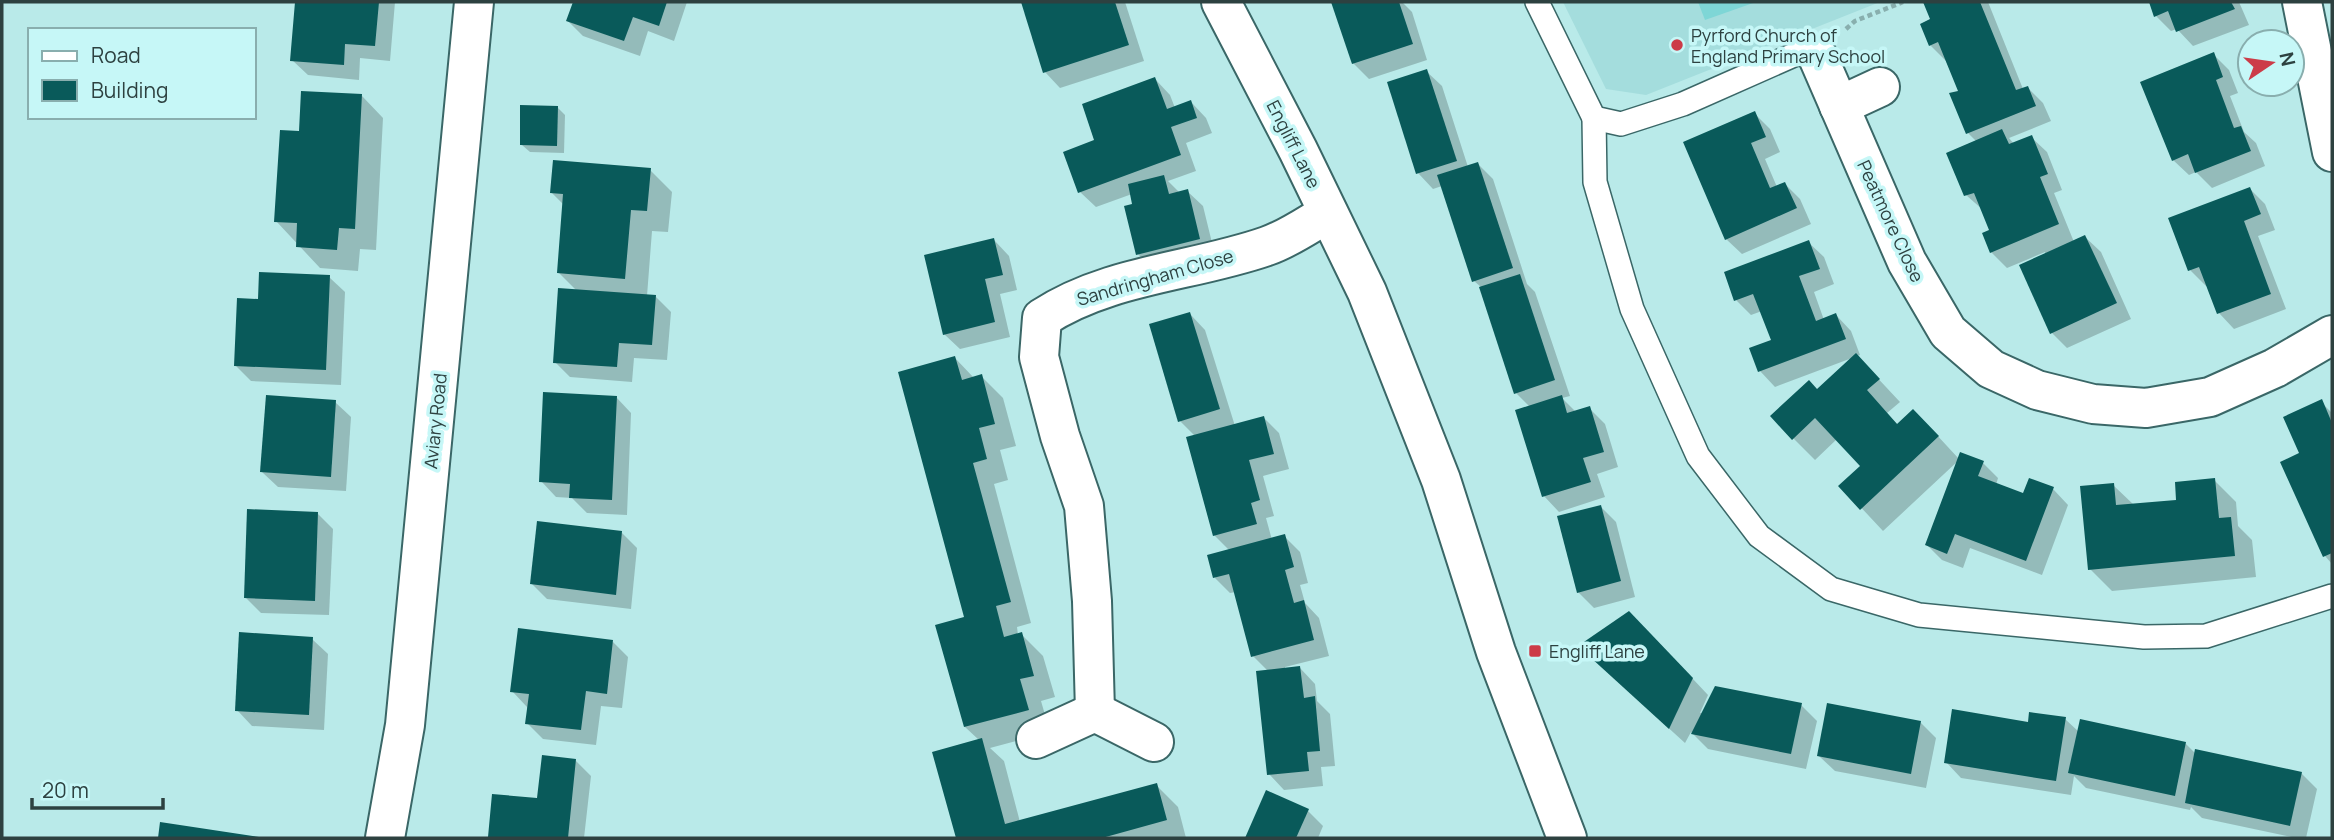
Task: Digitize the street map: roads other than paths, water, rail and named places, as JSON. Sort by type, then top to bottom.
[{"type":"street","name":"Aviary Road","points":[[385,838],[405,725],[474,2]]},
{"type":"street","name":"Engliff Lane","points":[[1221,2],[1367,292],[1441,480],[1496,652],[1567,838]]},
{"type":"street","points":[[2302,2],[2332,152]]},
{"type":"street","name":"Peatmore Close","points":[[1817,54],[1907,262],[1948,332],[1991,369],[2037,390],[2093,404],[2146,408],[2210,397],[2275,368],[2332,335]]},
{"type":"street","points":[[1839,106],[1880,87]]},
{"type":"street","name":"Sandringham Close","points":[[1095,712],[1092,601],[1084,506],[1060,436],[1039,357],[1042,318],[1065,303],[1129,281],[1269,246],[1328,213]]},
{"type":"street","points":[[1036,739],[1095,712],[1154,742]]},
{"type":"lane","points":[[1537,2],[1594,118],[1595,182],[1632,310],[1698,456],[1759,536],[1831,589],[1919,615],[2144,637],[2206,636],[2332,596]]},
{"type":"lane","points":[[1594,118],[1621,124],[1683,104],[1796,54],[1817,54]]},
{"type":"place","name":"Pyrford Church of England Primary School","points":[[1677,45]]},
{"type":"place","name":"Engliff Lane","points":[[1535,651]]}]
